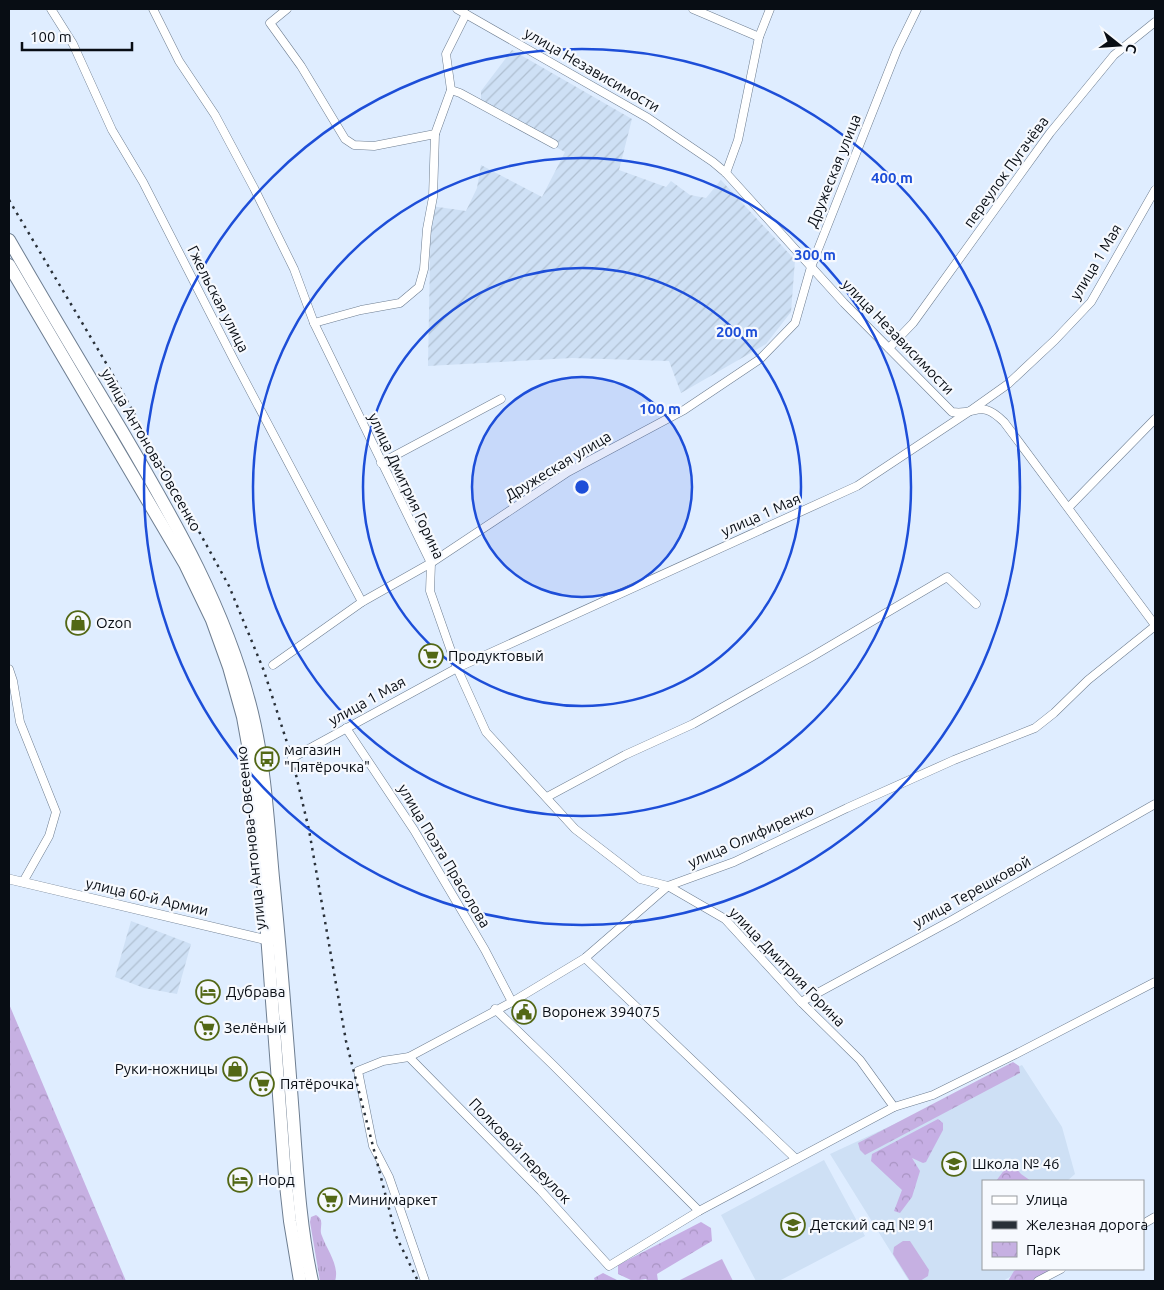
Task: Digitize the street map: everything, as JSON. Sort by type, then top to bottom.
[{"type":"highway","name":"улица Антонова-Овсеенко","points":[[9,240],[132,449],[194,559],[221,616],[239,664],[242,694]]},
{"type":"highway","name":"улица Антонова-Овсеенко","points":[[9,265],[185,564],[212,620],[229,667],[252,715],[264,776],[285,1176],[300,1281]]},
{"type":"highway","name":"улица Антонова-Овсеенко","points":[[273,942],[301,1220],[312,1281]]},
{"type":"street","name":"Гжельская улица","points":[[52,9],[73,44],[112,130],[143,182],[362,602]]},
{"type":"street","name":"улица Дмитрия Горина","points":[[153,9],[179,61],[215,115],[254,188],[294,269],[314,323],[431,563],[430,591],[457,668],[486,732],[575,829],[640,879],[668,886],[725,919],[801,1002],[860,1060],[894,1107]]},
{"type":"street","points":[[287,9],[270,23],[301,66],[345,138],[354,145],[374,146],[435,134]]},
{"type":"street","name":"улица Независимости","points":[[457,9],[648,118],[726,173],[811,267],[952,412],[960,413],[986,409],[996,414],[1069,507],[1155,626]]},
{"type":"street","points":[[693,9],[759,37]]},
{"type":"street","points":[[726,173],[738,140],[759,37],[770,9]]},
{"type":"street","name":"Дружеская улица","points":[[273,665],[362,602],[431,563],[568,472],[684,410],[760,360],[794,322],[811,267],[897,50],[917,9]]},
{"type":"street","points":[[314,323],[400,302],[419,286],[424,269],[427,229],[433,197],[435,134],[451,90],[446,54],[466,14]]},
{"type":"street","name":"переулок Пугачёва","points":[[889,348],[913,323],[1050,133],[1114,55],[1155,22]]},
{"type":"street","points":[[451,90],[460,93],[554,144]]},
{"type":"street","name":"улица 1 Мая","points":[[292,758],[457,668],[857,486],[1008,384],[1055,340],[1091,302],[1155,190]]},
{"type":"street","points":[[381,463],[501,399]]},
{"type":"street","points":[[1069,507],[1155,419]]},
{"type":"street","points":[[547,797],[624,755],[693,724],[947,578],[976,604]]},
{"type":"street","name":"улица Олифиренко","points":[[425,1281],[389,1176],[373,1146],[358,1071],[383,1061],[408,1057],[495,1009],[512,1002],[585,958],[668,886],[734,862],[846,808],[954,760],[1036,728],[1088,680],[1155,626]]},
{"type":"street","points":[[9,669],[20,722],[56,812],[49,836],[23,882]]},
{"type":"street","name":"улица Поэта Прасолова","points":[[346,728],[414,830],[485,950],[512,1002]]},
{"type":"street","name":"улица Терешковой","points":[[801,1002],[954,919],[1155,804]]},
{"type":"street","name":"улица 60-й Армии","points":[[9,879],[273,942]]},
{"type":"street","points":[[585,958],[796,1159]]},
{"type":"street","points":[[495,1009],[699,1211],[894,1107],[932,1095],[1155,982]]},
{"type":"street","name":"Полковой переулок","points":[[408,1057],[541,1191],[609,1266],[699,1211]]},
{"type":"street","points":[[1144,1223],[1155,1217]]},
{"type":"street","points":[[1038,1281],[1059,1270]]},
{"type":"shaded area","points":[[512,50],[632,119],[619,170],[666,187],[671,181],[690,195],[706,198],[721,180],[795,260],[791,312],[766,344],[681,393],[669,361],[572,358],[428,366],[431,206],[466,211],[477,188],[481,165],[542,197],[565,152],[481,107],[481,91]]},
{"type":"shaded area","points":[[131,921],[191,944],[177,994],[144,988],[115,977]]},
{"type":"shaded area","name":"Школа № 46","points":[[1022,1065],[1062,1127],[1075,1174],[1068,1180],[982,1180],[982,1270],[1021,1270],[1003,1281],[909,1281],[830,1154]]},
{"type":"shaded area","name":"Детский сад № 91","points":[[824,1160],[865,1236],[779,1281],[756,1281],[721,1215]]},
{"type":"green space","points":[[9,1004],[126,1281],[9,1281]]},
{"type":"green space","points":[[1013,1062],[1019,1066],[1020,1073],[865,1155],[860,1150],[858,1143]]},
{"type":"green space","points":[[938,1119],[943,1123],[943,1130],[926,1162],[923,1163],[912,1158],[920,1171],[912,1197],[900,1213],[894,1211],[902,1190],[871,1161],[872,1154]]},
{"type":"green space","points":[[1015,1167],[1030,1180],[997,1180],[1005,1169]]},
{"type":"green space","points":[[316,1215],[321,1220],[321,1233],[336,1270],[335,1281],[320,1281],[310,1222],[311,1217]]},
{"type":"green space","points":[[701,1222],[711,1228],[712,1241],[657,1274],[658,1281],[648,1281],[646,1279],[633,1281],[618,1274],[618,1265]]},
{"type":"green space","points":[[903,1241],[910,1241],[929,1270],[928,1276],[920,1281],[910,1281],[893,1254],[894,1247]]},
{"type":"green space","points":[[722,1259],[733,1281],[678,1281]]},
{"type":"green space","points":[[1063,1270],[1046,1281],[1008,1281],[1014,1271]]},
{"type":"green space","points":[[603,1273],[617,1281],[595,1281],[594,1278]]},
{"type":"railway","points":[[9,200],[109,368],[229,586],[264,671],[292,758],[309,830],[346,1041],[396,1236],[418,1281]]},
{"type":"place","name":"Ozon","points":[[78,623]]},
{"type":"place","name":"Продуктовый","points":[[431,656]]},
{"type":"place","name":"магазин \"Пятёрочка\"","points":[[267,759]]},
{"type":"place","name":"Дубрава","points":[[208,992]]},
{"type":"place","name":"Воронеж 394075","points":[[524,1012]]},
{"type":"place","name":"Зелёный","points":[[207,1028]]},
{"type":"place","name":"Руки-ножницы","points":[[235,1069]]},
{"type":"place","name":"Пятёрочка","points":[[262,1084]]},
{"type":"place","name":"Школа № 46","points":[[954,1164]]},
{"type":"place","name":"Норд","points":[[240,1180]]},
{"type":"place","name":"Минимаркет","points":[[330,1200]]},
{"type":"place","name":"Детский сад № 91","points":[[793,1225]]}]
